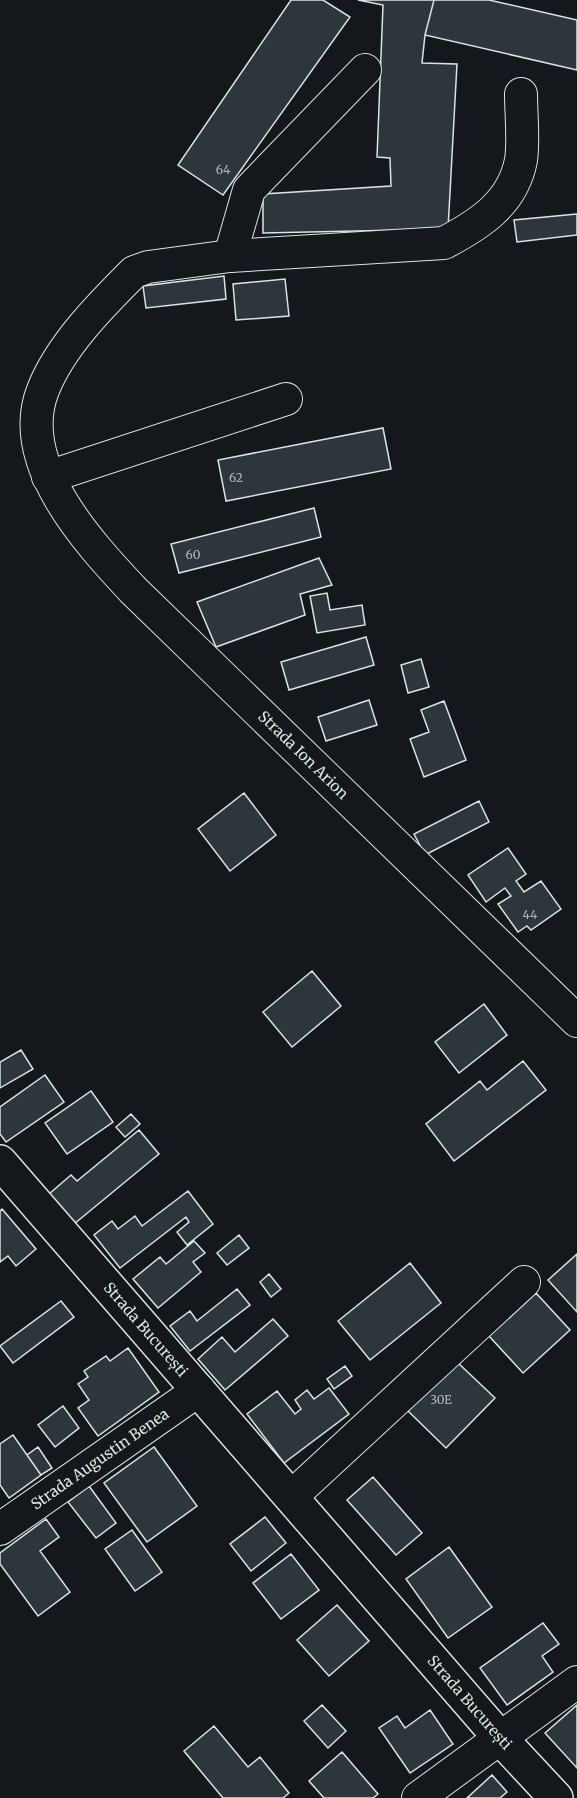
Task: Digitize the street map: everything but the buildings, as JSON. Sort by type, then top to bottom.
[{"type":"main road","name":"Strada București","points":[[0,1162],[500,1738],[556,1798]]},
{"type":"street","points":[[230,256],[249,190],[365,70]]},
{"type":"street","name":"Strada Ion Arion","points":[[521,94],[521,160],[512,184],[495,210],[476,226],[444,243],[230,256],[148,267],[134,272],[71,342],[42,392],[37,418],[39,450],[48,477],[71,516],[103,558],[134,591],[577,1021]]},
{"type":"street","points":[[48,477],[286,399]]},
{"type":"street","points":[[291,1497],[524,1282]]},
{"type":"street","name":"Strada Augustin Benea","points":[[0,1529],[199,1390]]},
{"type":"street","points":[[418,1798],[577,1682]]}]
